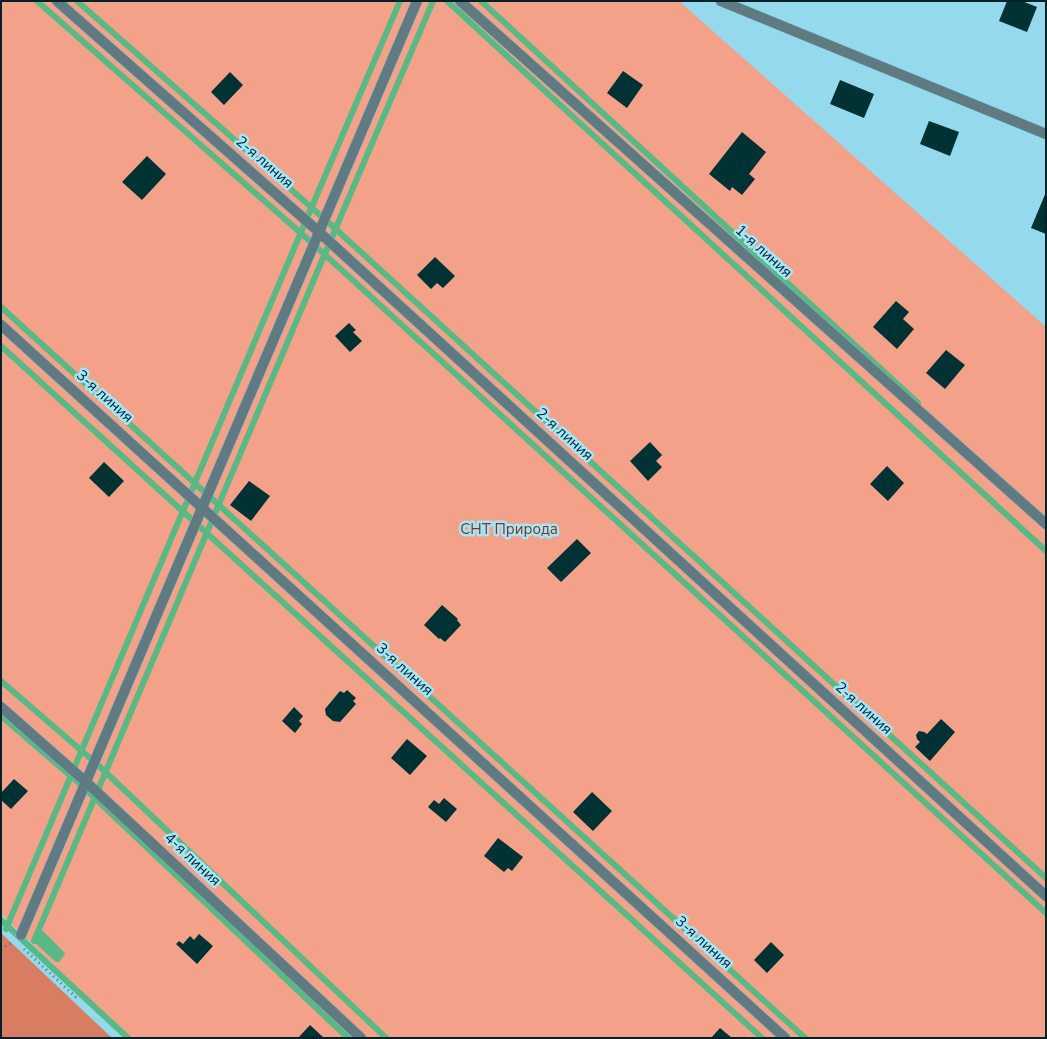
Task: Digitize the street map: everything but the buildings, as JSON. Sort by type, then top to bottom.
[{"type":"street","name":"2-я линия","points":[[57,1],[319,232],[1046,896]]},
{"type":"street","points":[[22,935],[417,1]]},
{"type":"street","name":"1-я линия","points":[[460,1],[1046,524]]},
{"type":"street","points":[[721,1],[1046,134]]},
{"type":"street","name":"3-я линия","points":[[1,325],[785,1038]]},
{"type":"street","name":"4-я линия","points":[[1,707],[86,782],[361,1038]]},
{"type":"path","points":[[22,946],[79,1000]]},
{"type":"green space","name":"СНТ Природа","points":[[1,1],[679,1],[1046,327],[1046,1038],[130,1038],[1,914]]},
{"type":"shaded area","points":[[40,931],[43,931],[64,952],[65,954],[59,962],[56,962],[33,941]]},
{"type":"shaded area","points":[[1,933],[112,1038],[1,1038]]},
{"type":"waterway","points":[[37,1],[311,242],[1046,913]]},
{"type":"waterway","points":[[77,1],[328,222],[1046,878]]},
{"type":"waterway","points":[[6,929],[400,1]]},
{"type":"waterway","points":[[34,941],[433,1]]},
{"type":"waterway","points":[[447,1],[1046,551]]},
{"type":"waterway","points":[[481,1],[918,403]]},
{"type":"waterway","points":[[1,307],[805,1038]]},
{"type":"waterway","points":[[1,346],[762,1038]]},
{"type":"waterway","points":[[1,681],[98,765],[386,1038]]},
{"type":"waterway","points":[[1,716],[80,784],[348,1038]]},
{"type":"waterway","points":[[1,920],[128,1038]]}]
